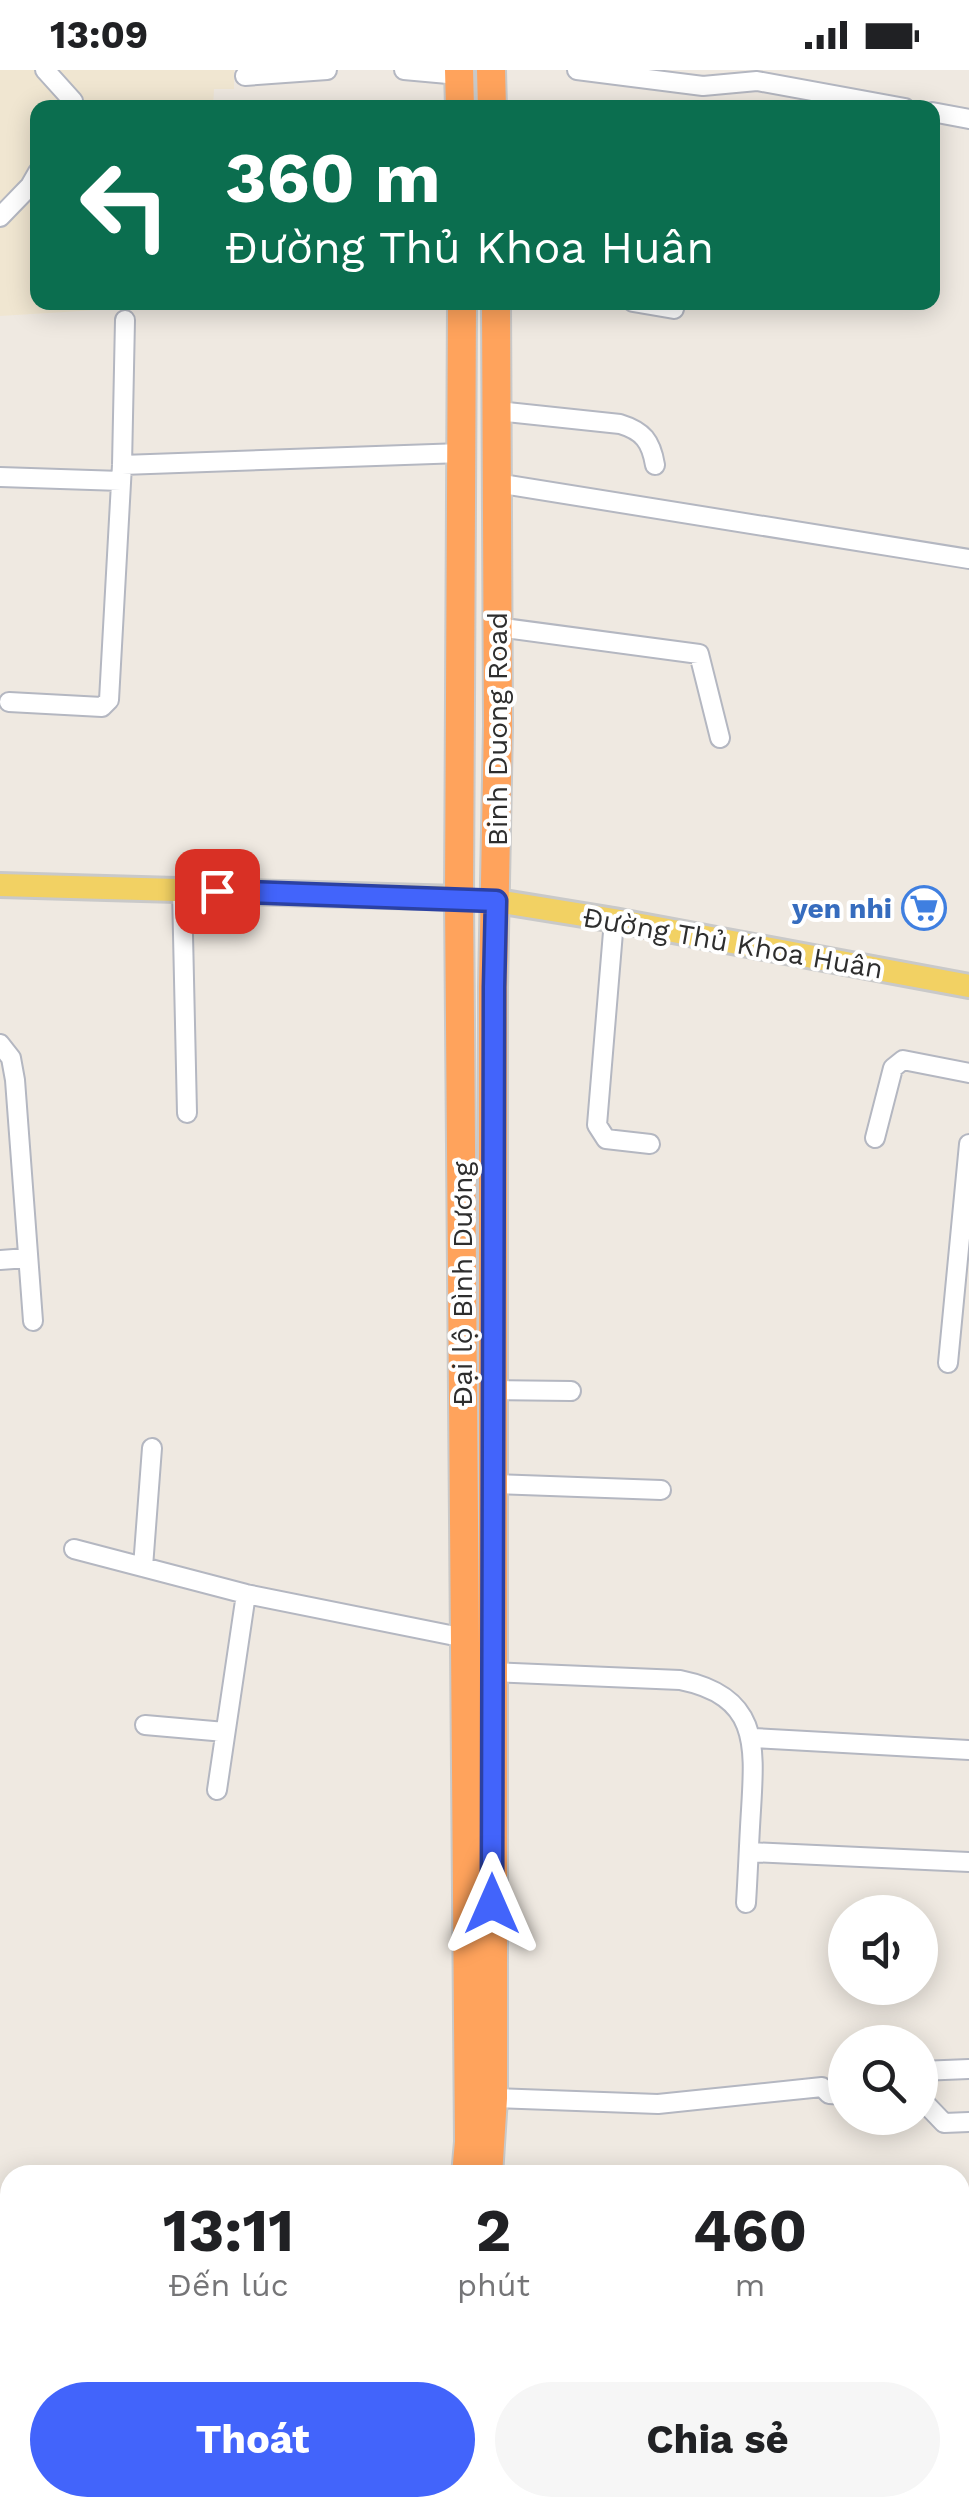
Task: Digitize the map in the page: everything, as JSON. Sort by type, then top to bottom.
[{"type":"highway","points":[[492,70],[492,100]]},
{"type":"highway","points":[[459,72],[460,100]]},
{"type":"highway","name":"Binh Duong Road","points":[[459,898],[462,310]]},
{"type":"highway","name":"Binh Duong Road","points":[[489,2165],[493,2098],[496,310]]},
{"type":"highway","points":[[459,898],[496,901]]},
{"type":"highway","name":"Đại lộ Bình Dương","points":[[459,898],[467,2165]]},
{"type":"main road","points":[[0,885],[459,898]]},
{"type":"main road","name":"Đường Thủ Khoa Huân","points":[[496,901],[969,986]]},
{"type":"street","points":[[44,70],[73,100]]},
{"type":"street","points":[[245,76],[326,70]]},
{"type":"street","points":[[404,70],[459,72]]},
{"type":"street","points":[[577,70],[703,86],[745,76],[865,100]]},
{"type":"street","points":[[940,114],[969,119]]},
{"type":"street","points":[[0,217],[30,186]]},
{"type":"street","points":[[9,702],[88,708],[102,707],[109,700],[125,320]]},
{"type":"street","points":[[497,411],[637,429],[648,439],[655,465]]},
{"type":"street","points":[[0,477],[462,453]]},
{"type":"street","points":[[496,484],[969,560]]},
{"type":"street","points":[[497,627],[698,654],[720,738]]},
{"type":"street","points":[[182,890],[186,1113]]},
{"type":"street","points":[[614,920],[598,1125],[606,1138],[650,1144]]},
{"type":"street","points":[[0,1044],[11,1058],[15,1080],[33,1321]]},
{"type":"street","points":[[875,1138],[893,1068],[903,1060],[969,1073]]},
{"type":"street","points":[[948,1363],[969,1144]]},
{"type":"street","points":[[0,1260],[27,1258]]},
{"type":"street","points":[[493,1390],[571,1391]]},
{"type":"street","points":[[144,1567],[152,1448]]},
{"type":"street","points":[[493,1484],[661,1490]]},
{"type":"street","points":[[74,1549],[246,1594],[465,1638]]},
{"type":"street","points":[[217,1790],[246,1594]]},
{"type":"street","points":[[492,1672],[694,1682],[729,1702],[745,1722],[755,1751],[746,1902]]},
{"type":"street","points":[[145,1725],[226,1732]]},
{"type":"street","points":[[752,1738],[969,1750]]},
{"type":"street","points":[[749,1852],[969,1862]]},
{"type":"street","points":[[938,2070],[969,2069]]},
{"type":"street","points":[[493,2098],[658,2104],[828,2086]]},
{"type":"street","points":[[822,2087],[828,2093]]},
{"type":"street","points":[[938,2117],[944,2123],[969,2122]]},
{"type":"shaded area","points":[[0,70],[234,70],[234,89],[214,89],[213,100],[30,100],[30,310],[96,310],[0,316]]},
{"type":"place","name":"yen nhi","points":[[924,908]]},
{"type":"route","points":[[217,891],[496,901],[492,1904]]}]
